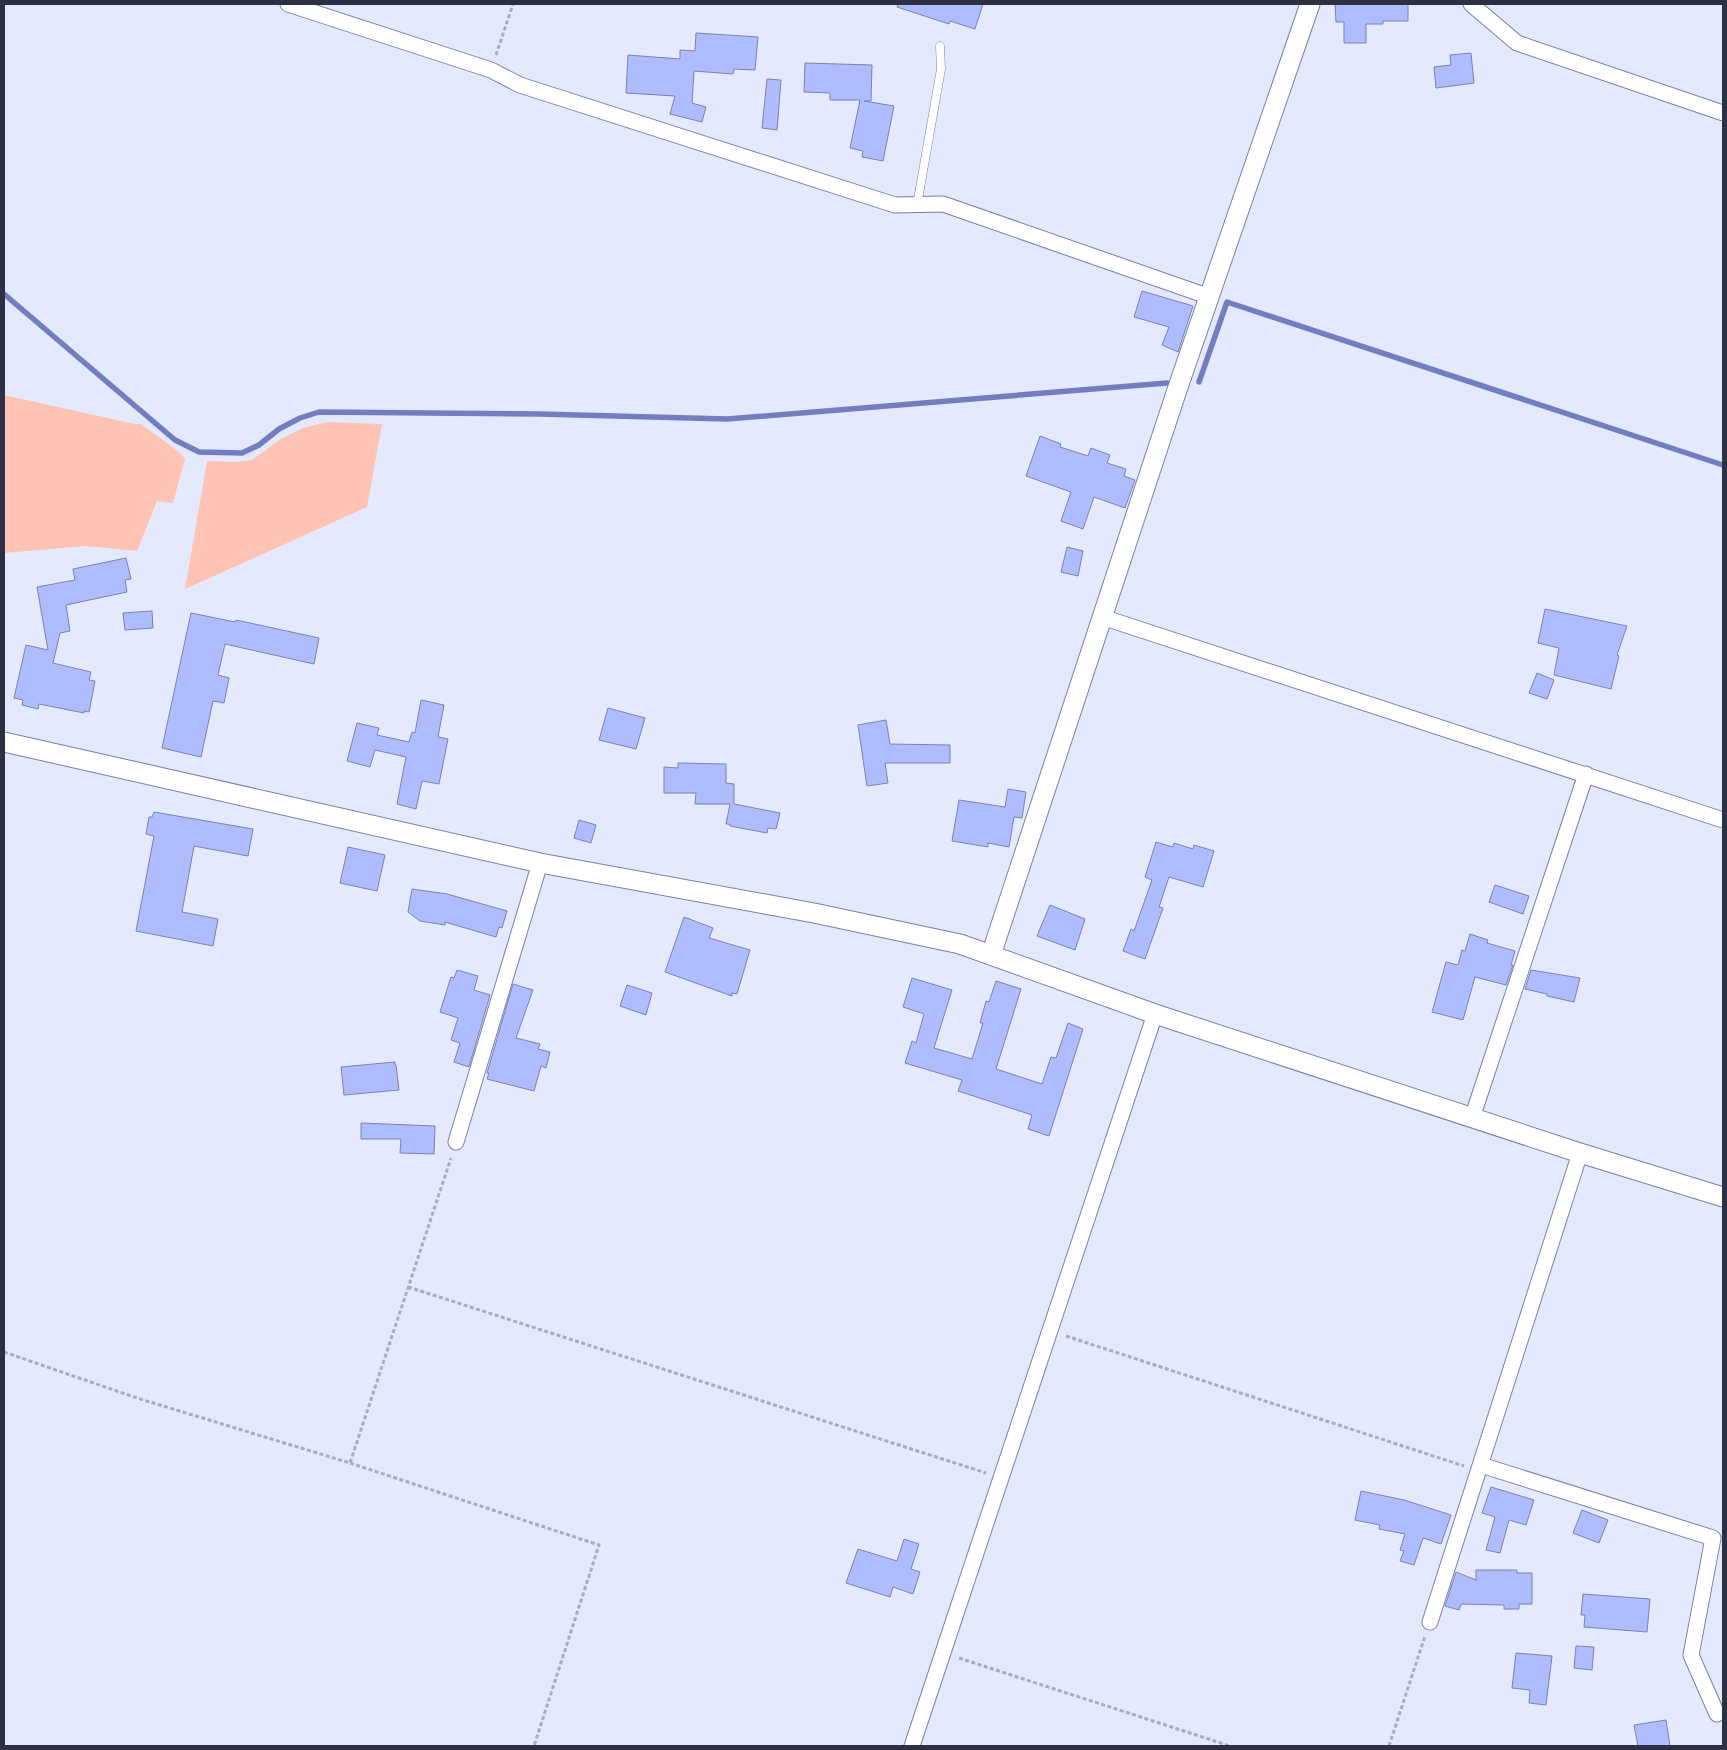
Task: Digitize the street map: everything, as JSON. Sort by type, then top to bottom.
[{"type":"street","points":[[288,4],[491,70],[520,85],[895,205],[943,204],[1210,296]]},
{"type":"street","points":[[992,955],[1177,390],[1310,4]]},
{"type":"street","points":[[1471,4],[1517,43],[1723,113]]},
{"type":"street","points":[[1102,617],[1723,820]]},
{"type":"street","points":[[4,742],[540,863],[814,913],[960,944],[1155,1014],[1723,1198]]},
{"type":"street","points":[[1472,1118],[1586,774]]},
{"type":"street","points":[[456,1142],[540,863]]},
{"type":"street","points":[[912,1746],[1155,1014]]},
{"type":"street","points":[[1430,1622],[1580,1153]]},
{"type":"street","points":[[1480,1468],[1713,1538],[1691,1655],[1718,1714]]},
{"type":"lane","points":[[917,205],[941,69],[940,46]]},
{"type":"path","points":[[491,70],[513,4]]},
{"type":"path","points":[[350,1463],[456,1142]]},
{"type":"path","points":[[408,1287],[1000,1478]]},
{"type":"path","points":[[1049,1331],[1480,1468]]},
{"type":"path","points":[[4,1352],[137,1398],[350,1463],[599,1545],[534,1746]]},
{"type":"path","points":[[1389,1746],[1430,1622]]},
{"type":"path","points":[[943,1653],[1230,1746]]},
{"type":"shaded area","points":[[4,395],[141,424],[179,452],[185,459],[173,503],[157,501],[137,551],[87,546],[4,553]]},
{"type":"shaded area","points":[[327,422],[382,424],[367,507],[185,589],[207,461],[236,462],[252,460],[281,439],[303,428]]},
{"type":"building","points":[[898,4],[983,4],[975,29],[950,21],[949,24],[897,7]]},
{"type":"building","points":[[1335,4],[1408,4],[1408,21],[1383,21],[1383,24],[1366,24],[1366,43],[1344,43],[1344,22],[1336,22]]},
{"type":"building","points":[[696,33],[758,37],[755,70],[734,69],[733,74],[694,71],[692,103],[706,107],[702,122],[670,114],[675,96],[626,93],[628,55],[680,59],[680,50],[695,51]]},
{"type":"building","points":[[1471,53],[1474,83],[1436,88],[1434,67],[1451,65],[1450,55]]},
{"type":"building","points":[[805,63],[872,65],[871,101],[864,101],[894,106],[883,161],[862,157],[863,151],[850,148],[860,100],[830,100],[830,93],[804,92]]},
{"type":"building","points":[[767,79],[781,80],[777,130],[762,128]]},
{"type":"building","points":[[1142,291],[1193,306],[1178,352],[1162,345],[1169,327],[1134,317]]},
{"type":"building","points":[[1040,436],[1061,444],[1060,447],[1088,456],[1091,448],[1110,455],[1107,463],[1126,469],[1124,476],[1135,480],[1125,508],[1094,497],[1083,529],[1061,521],[1071,492],[1026,476]]},
{"type":"building","points":[[1067,547],[1083,551],[1078,576],[1061,572]]},
{"type":"building","points":[[126,558],[131,579],[125,580],[127,592],[66,605],[70,631],[60,633],[53,663],[91,672],[89,680],[95,681],[89,712],[84,711],[84,713],[39,704],[38,709],[22,705],[23,700],[14,698],[26,645],[48,650],[37,587],[75,580],[73,569]]},
{"type":"building","points":[[1545,609],[1627,626],[1617,655],[1619,656],[1611,689],[1554,675],[1559,648],[1538,643]]},
{"type":"building","points":[[152,611],[153,628],[125,630],[123,613]]},
{"type":"building","points":[[191,613],[235,622],[236,620],[319,638],[314,664],[225,644],[218,675],[229,678],[224,703],[213,701],[201,757],[162,748]]},
{"type":"building","points":[[1537,673],[1554,680],[1547,699],[1529,693]]},
{"type":"building","points":[[421,700],[444,705],[438,737],[448,739],[439,784],[422,781],[416,809],[397,804],[406,757],[375,750],[370,767],[347,761],[357,723],[379,728],[377,735],[409,742],[412,732],[415,733]]},
{"type":"building","points":[[608,708],[645,718],[636,749],[599,740]]},
{"type":"building","points":[[886,720],[890,744],[950,745],[950,763],[885,763],[888,783],[867,786],[858,725]]},
{"type":"building","points":[[678,763],[726,764],[726,783],[734,784],[734,804],[780,813],[776,829],[768,828],[767,833],[730,826],[726,824],[730,804],[695,804],[696,793],[664,793],[664,767],[678,768]]},
{"type":"building","points":[[1008,789],[1026,792],[1022,818],[1014,817],[1009,847],[988,843],[988,847],[952,841],[959,800],[1005,807]]},
{"type":"building","points":[[154,812],[253,829],[248,856],[194,846],[182,912],[218,919],[213,946],[136,931],[154,836],[146,834],[149,817],[152,817]]},
{"type":"building","points":[[579,820],[596,825],[591,843],[574,838]]},
{"type":"building","points":[[1156,842],[1173,847],[1174,843],[1193,849],[1194,845],[1214,851],[1203,887],[1169,877],[1159,907],[1163,908],[1145,959],[1123,951],[1131,929],[1134,931],[1152,880],[1145,877]]},
{"type":"building","points":[[348,847],[385,855],[377,891],[340,883]]},
{"type":"building","points":[[1495,885],[1529,896],[1523,914],[1489,902]]},
{"type":"building","points":[[412,889],[447,894],[507,911],[502,928],[499,927],[496,937],[445,922],[445,925],[420,921],[408,912]]},
{"type":"building","points":[[1050,905],[1085,919],[1075,950],[1037,936]]},
{"type":"building","points":[[684,917],[713,928],[709,938],[750,950],[737,994],[732,993],[732,996],[665,972]]},
{"type":"building","points":[[1470,934],[1488,940],[1487,943],[1515,951],[1511,965],[1513,965],[1506,985],[1475,977],[1463,1020],[1432,1012],[1446,962],[1458,965],[1462,950],[1465,951]]},
{"type":"building","points":[[457,970],[478,976],[474,990],[490,995],[469,1067],[454,1062],[460,1043],[451,1040],[458,1018],[440,1012],[451,977],[454,978]]},
{"type":"building","points":[[1531,970],[1580,978],[1574,1002],[1525,989]]},
{"type":"building","points":[[912,978],[952,990],[934,1048],[972,1059],[983,1023],[980,1023],[986,1001],[989,1002],[996,981],[1021,989],[996,1069],[1042,1084],[1051,1057],[1056,1058],[1068,1023],[1083,1029],[1049,1136],[1028,1129],[1032,1115],[958,1091],[962,1080],[905,1063],[912,1041],[916,1043],[924,1014],[903,1007]]},
{"type":"building","points":[[513,984],[533,990],[516,1038],[540,1044],[538,1049],[550,1052],[546,1068],[541,1066],[534,1091],[487,1079],[489,1073],[487,1073]]},
{"type":"building","points":[[627,985],[652,993],[646,1015],[620,1006]]},
{"type":"building","points":[[395,1062],[399,1090],[344,1095],[341,1067]]},
{"type":"building","points":[[361,1123],[435,1126],[434,1154],[400,1153],[401,1139],[361,1139]]},
{"type":"building","points":[[1491,1487],[1534,1500],[1526,1525],[1509,1520],[1500,1553],[1486,1550],[1495,1517],[1482,1513]]},
{"type":"building","points":[[1361,1491],[1404,1500],[1451,1515],[1441,1544],[1423,1538],[1414,1565],[1400,1561],[1404,1551],[1400,1550],[1405,1534],[1379,1529],[1380,1525],[1355,1520]]},
{"type":"building","points":[[1582,1510],[1608,1520],[1599,1543],[1573,1533]]},
{"type":"building","points":[[904,1539],[919,1544],[911,1569],[920,1572],[913,1594],[893,1587],[890,1597],[846,1583],[858,1549],[897,1561]]},
{"type":"building","points":[[1476,1570],[1517,1570],[1517,1573],[1532,1573],[1532,1604],[1519,1604],[1519,1609],[1504,1609],[1504,1605],[1461,1604],[1459,1610],[1445,1606],[1456,1572],[1476,1580]]},
{"type":"building","points":[[1583,1594],[1650,1599],[1647,1632],[1584,1627],[1585,1615],[1581,1615]]},
{"type":"building","points":[[1576,1646],[1594,1647],[1592,1670],[1574,1668]]},
{"type":"building","points":[[1516,1653],[1552,1656],[1546,1705],[1529,1703],[1530,1690],[1512,1688]]},
{"type":"building","points":[[1666,1720],[1670,1746],[1638,1746],[1634,1725]]},
{"type":"waterway","points":[[4,294],[175,440],[199,452],[242,453],[259,445],[279,429],[300,418],[319,412],[539,414],[727,419],[1167,383]]},
{"type":"waterway","points":[[1199,382],[1227,302],[1723,465]]}]
